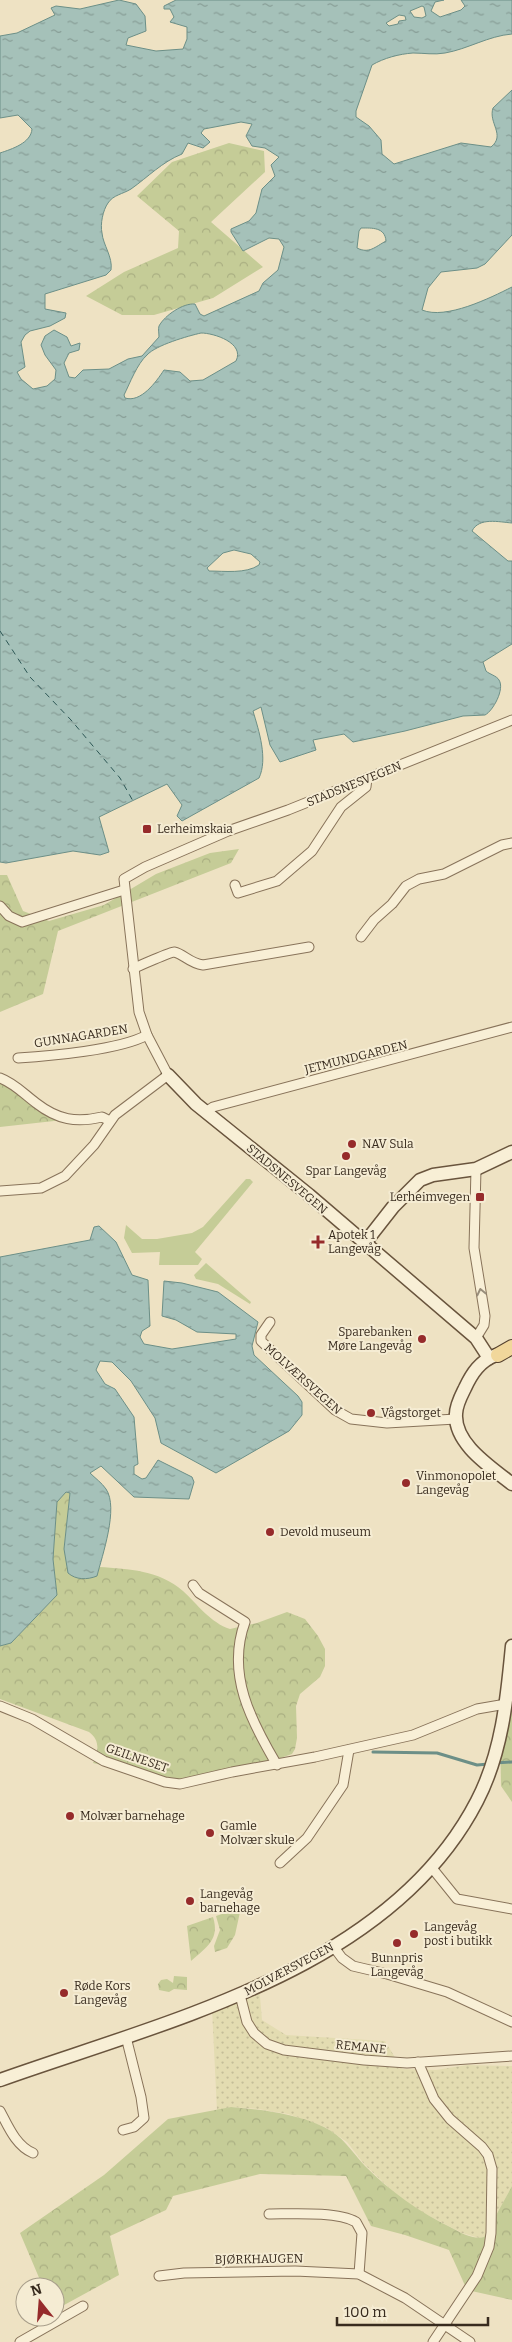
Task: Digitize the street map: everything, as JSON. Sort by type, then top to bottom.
[{"type":"main road","points":[[500,1355],[512,1347]]},
{"type":"street","name":"STADSNESVEGEN","points":[[500,1355],[476,1338],[196,1104],[168,1075],[147,1035],[139,1012],[124,879],[145,866],[228,831],[288,810],[512,720]]},
{"type":"street","points":[[235,885],[238,893],[277,881],[312,851],[341,807],[366,787],[367,778]]},
{"type":"street","points":[[361,937],[374,920],[412,882],[444,874],[502,845],[512,843]]},
{"type":"street","points":[[0,906],[9,916],[22,922],[124,890]]},
{"type":"street","points":[[133,968],[156,960],[168,952],[173,952],[194,964],[203,965],[309,947]]},
{"type":"street","name":"JETMUNDGARDEN","points":[[207,1112],[213,1107],[512,1027]]},
{"type":"street","name":"GUNNAGARDEN","points":[[18,1058],[113,1046],[147,1035]]},
{"type":"street","points":[[0,1191],[41,1188],[66,1176],[94,1145],[115,1115],[168,1075]]},
{"type":"street","points":[[0,1078],[13,1084],[43,1108],[66,1119],[83,1122],[102,1117],[110,1121]]},
{"type":"street","points":[[364,1244],[393,1207],[420,1180],[433,1175],[476,1169],[512,1152]]},
{"type":"street","points":[[476,1169],[474,1248],[486,1316],[484,1325],[476,1338]]},
{"type":"street","name":"MOLVÆRSVEGEN","points":[[270,1322],[261,1335],[261,1341],[335,1410],[351,1420],[387,1423],[456,1419]]},
{"type":"street","points":[[500,1355],[477,1368],[468,1381],[455,1412],[466,1443],[512,1484]]},
{"type":"street","points":[[193,1585],[199,1593],[245,1622],[239,1656],[242,1691],[254,1726],[277,1764]]},
{"type":"street","name":"MOLVÆRSVEGEN","points":[[0,2080],[204,2011],[333,1946],[392,1905],[414,1887],[453,1841],[478,1800],[490,1771],[500,1737],[506,1704],[512,1646]]},
{"type":"street","name":"GEILNESET","points":[[0,1706],[32,1719],[104,1761],[165,1782],[185,1784],[224,1774],[349,1750],[426,1731],[477,1708],[506,1704]]},
{"type":"street","points":[[280,1863],[307,1838],[343,1785],[349,1750]]},
{"type":"street","points":[[432,1868],[457,1899],[512,1909]]},
{"type":"street","points":[[333,1946],[342,1958],[354,1966],[447,1992],[512,2022]]},
{"type":"street","name":"REMANE","points":[[240,1994],[251,2027],[259,2039],[273,2047],[364,2060],[418,2062],[512,2056]]},
{"type":"street","points":[[123,2130],[134,2126],[144,2118],[141,2097],[126,2037]]},
{"type":"street","points":[[418,2062],[434,2099],[450,2119],[482,2146],[488,2156],[492,2169],[492,2224],[489,2247],[477,2276],[433,2342]]},
{"type":"street","points":[[0,2111],[9,2130],[24,2149],[33,2153]]},
{"type":"street","points":[[269,2214],[320,2215],[348,2218],[356,2222],[362,2233],[359,2274]]},
{"type":"street","name":"BJØRKHAUGEN","points":[[159,2276],[235,2271],[330,2271],[359,2274],[382,2284],[470,2342]]},
{"type":"street","points":[[20,2342],[83,2306]]},
{"type":"shaded area","points":[[259,1985],[262,2020],[286,2035],[385,2041],[402,2069],[436,2070],[467,2065],[512,2066],[512,2186],[484,2237],[479,2238],[462,2233],[406,2204],[364,2164],[347,2142],[325,2127],[288,2114],[258,2109],[231,2107],[217,2111],[212,2008]]},
{"type":"green space","points":[[229,143],[264,151],[265,172],[211,222],[263,267],[213,298],[154,315],[122,315],[86,296],[124,272],[178,248],[179,231],[137,196],[172,162]]},
{"type":"green space","points":[[239,849],[231,863],[58,931],[43,994],[0,1012],[0,875],[7,875],[23,911],[49,921],[104,905],[156,874],[210,853]]},
{"type":"green space","points":[[0,1077],[63,1120],[0,1127]]},
{"type":"green space","points":[[246,1179],[250,1179],[253,1182],[195,1252],[202,1259],[198,1265],[159,1265],[160,1252],[132,1253],[124,1238],[126,1225],[142,1239],[157,1239],[192,1233],[203,1227]]},
{"type":"green space","points":[[206,1263],[251,1302],[250,1304],[218,1284],[196,1279],[194,1275]]},
{"type":"green space","points":[[66,1492],[70,1493],[64,1549],[97,1576],[99,1567],[154,1575],[174,1584],[210,1618],[230,1629],[257,1623],[287,1612],[305,1619],[325,1649],[325,1666],[320,1677],[300,1694],[296,1706],[297,1738],[292,1754],[269,1762],[182,1784],[93,1763],[97,1742],[89,1732],[0,1699],[0,1646],[11,1643],[57,1595],[53,1559],[57,1501]]},
{"type":"green space","points":[[512,1667],[512,1802],[501,1786],[500,1727]]},
{"type":"green space","points":[[228,1912],[240,1912],[235,1935],[227,1948],[215,1952],[214,1946],[220,1930],[216,1916]]},
{"type":"green space","points":[[213,1917],[215,1931],[211,1942],[191,1961],[187,1926]]},
{"type":"green space","points":[[174,1976],[187,1977],[187,1990],[174,1989],[169,1992],[159,1990],[158,1984],[161,1980],[167,1979],[173,1983]]},
{"type":"green space","points":[[231,2107],[290,2115],[313,2122],[331,2131],[342,2140],[365,2166],[406,2201],[440,2222],[472,2237],[484,2237],[512,2186],[512,2300],[467,2290],[449,2250],[371,2226],[346,2176],[260,2174],[173,2196],[166,2210],[110,2236],[119,2275],[65,2305],[65,2277],[39,2277],[20,2233],[104,2175],[168,2119]]},
{"type":"water","points":[[119,0],[136,4],[145,16],[146,31],[128,38],[126,45],[156,51],[183,49],[187,39],[187,27],[170,22],[174,17],[170,9],[164,9],[164,6],[176,0],[444,0],[435,2],[431,11],[440,17],[461,10],[465,6],[461,0],[512,0],[512,34],[495,37],[445,53],[402,54],[372,65],[356,111],[356,117],[369,126],[381,140],[382,154],[394,164],[461,143],[491,147],[497,138],[492,113],[493,108],[512,90],[512,235],[485,264],[477,268],[441,272],[428,288],[422,310],[443,312],[455,310],[480,302],[512,287],[512,523],[484,522],[472,531],[508,561],[512,561],[512,644],[483,662],[486,671],[498,679],[500,684],[497,699],[485,715],[463,716],[353,742],[344,734],[313,740],[316,750],[280,762],[270,745],[261,707],[253,711],[263,754],[262,770],[259,778],[182,821],[177,816],[182,805],[167,784],[99,817],[109,852],[100,855],[73,851],[6,863],[0,862],[0,153],[25,142],[32,129],[18,115],[0,118],[0,36],[17,33],[55,15],[51,8],[56,6],[80,9]],"holes":[[[422,6],[426,16],[422,18],[414,17],[410,11]],[[399,15],[405,16],[406,20],[389,26],[386,23]],[[241,122],[252,124],[246,136],[252,146],[265,148],[279,157],[271,165],[275,176],[262,189],[256,213],[249,221],[231,229],[243,251],[269,238],[279,239],[284,247],[278,270],[263,283],[259,291],[204,316],[200,314],[195,304],[185,305],[175,310],[162,322],[159,327],[159,337],[142,356],[128,359],[109,369],[83,370],[75,378],[69,377],[64,363],[69,353],[79,350],[80,343],[71,346],[67,337],[54,330],[45,336],[41,345],[45,355],[56,370],[55,379],[47,386],[33,389],[21,379],[17,372],[25,367],[21,342],[30,331],[50,326],[65,318],[66,313],[45,309],[45,294],[106,275],[111,270],[111,260],[101,229],[102,217],[108,203],[115,196],[131,189],[168,161],[182,154],[188,143],[203,148],[210,142],[201,133],[204,129]],[[361,228],[377,229],[385,236],[386,241],[372,249],[361,250],[357,248]],[[207,333],[227,340],[236,349],[238,355],[236,361],[203,380],[190,381],[180,372],[164,370],[142,395],[131,399],[125,398],[124,395],[140,363],[151,351],[188,336]],[[234,550],[251,554],[260,562],[254,568],[241,571],[209,571],[207,568],[223,553]]]},
{"type":"water","points":[[99,1226],[116,1242],[132,1275],[148,1280],[150,1326],[142,1331],[140,1337],[144,1344],[172,1349],[236,1339],[236,1334],[197,1332],[176,1320],[162,1316],[164,1281],[182,1283],[218,1292],[258,1322],[252,1346],[254,1355],[298,1396],[302,1402],[302,1415],[289,1431],[216,1473],[161,1443],[155,1418],[131,1381],[112,1362],[100,1361],[96,1370],[105,1384],[115,1389],[134,1417],[138,1464],[134,1466],[134,1474],[142,1479],[146,1478],[158,1460],[192,1477],[194,1482],[189,1499],[134,1497],[101,1466],[90,1473],[106,1489],[110,1497],[111,1508],[108,1532],[97,1576],[82,1579],[68,1573],[64,1549],[70,1493],[66,1492],[57,1502],[53,1559],[57,1595],[11,1643],[0,1646],[0,1257],[90,1240],[94,1227]]},
{"type":"waterway","points":[[373,1752],[437,1753],[477,1765],[489,1764]]},
{"type":"waterway","points":[[495,1763],[512,1762]]},
{"type":"ferry route","points":[[0,631],[30,677],[71,720],[120,778],[133,801]]},
{"type":"place","name":"Lerheimskaia","points":[[147,829]]},
{"type":"place","name":"NAV Sula","points":[[352,1144]]},
{"type":"place","name":"Spar Langevåg","points":[[346,1156]]},
{"type":"place","name":"Lerheimvegen","points":[[480,1197]]},
{"type":"place","name":"Apotek 1 Langevåg","points":[[318,1242]]},
{"type":"place","name":"Sparebanken Møre Langevåg","points":[[422,1339]]},
{"type":"place","name":"Vågstorget","points":[[371,1413]]},
{"type":"place","name":"Vinmonopolet Langevåg","points":[[406,1483]]},
{"type":"place","name":"Devold museum","points":[[270,1532]]},
{"type":"place","name":"Molvær barnehage","points":[[70,1816]]},
{"type":"place","name":"Gamle Molvær skule","points":[[210,1833]]},
{"type":"place","name":"Langevåg barnehage","points":[[190,1901]]},
{"type":"place","name":"Langevåg post i butikk","points":[[414,1934]]},
{"type":"place","name":"Bunnpris Langevåg","points":[[397,1943]]},
{"type":"place","name":"Røde Kors Langevåg","points":[[64,1993]]}]
